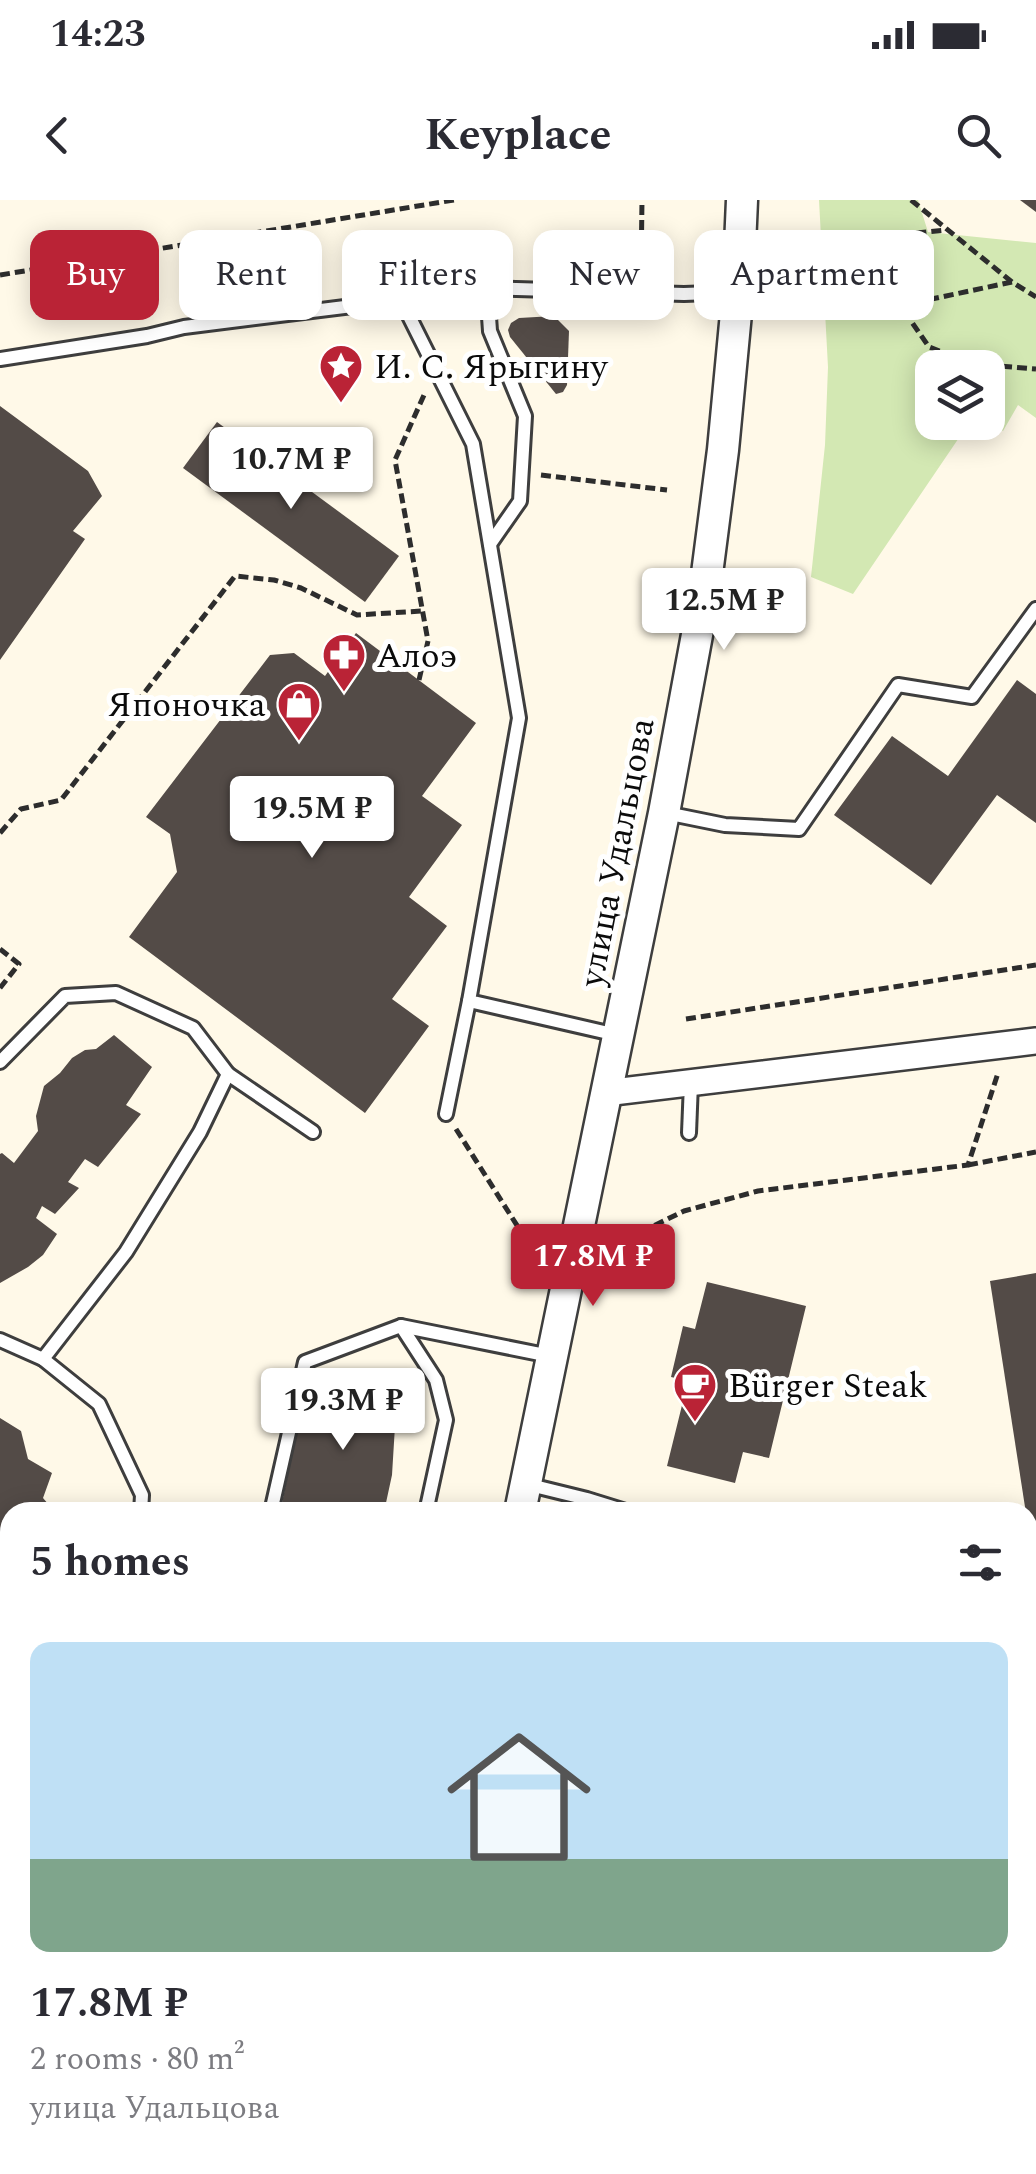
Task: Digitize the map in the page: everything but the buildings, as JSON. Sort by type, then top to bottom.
[{"type":"street","name":"улица Удальцова","points":[[741,230],[742,200]]},
{"type":"street","name":"улица Удальцова","points":[[523,1498],[664,813],[704,597],[724,450],[736,320]]},
{"type":"street","points":[[605,1093],[1036,1040]]},
{"type":"lane","points":[[0,359],[184,327],[342,307]]},
{"type":"lane","points":[[412,320],[473,444],[519,718],[446,1114]]},
{"type":"lane","points":[[489,320],[490,331],[525,416],[520,501],[490,544]]},
{"type":"lane","points":[[664,813],[726,825],[799,829],[898,685],[972,697],[1036,609]]},
{"type":"lane","points":[[0,1062],[64,996],[116,993],[193,1028],[228,1074],[314,1132]]},
{"type":"lane","points":[[468,1001],[617,1035]]},
{"type":"lane","points":[[43,1359],[126,1252],[200,1132],[228,1074]]},
{"type":"lane","points":[[689,1134],[691,1083]]},
{"type":"lane","points":[[273,1502],[305,1362],[401,1326],[553,1357]]},
{"type":"lane","points":[[401,1326],[436,1380],[446,1420],[428,1502]]},
{"type":"lane","points":[[0,1340],[43,1359],[99,1404],[142,1494],[142,1502]]},
{"type":"lane","points":[[523,1498],[597,1502]]},
{"type":"path","points":[[0,275],[454,200]]},
{"type":"path","points":[[642,200],[642,230]]},
{"type":"path","points":[[911,200],[1036,298]]},
{"type":"path","points":[[934,231],[946,230]]},
{"type":"path","points":[[934,298],[1012,282]]},
{"type":"path","points":[[911,320],[929,347],[974,364],[1036,369]]},
{"type":"path","points":[[419,680],[428,641],[394,460],[436,369]]},
{"type":"path","points":[[522,472],[667,490]]},
{"type":"path","points":[[0,833],[21,809],[61,800],[235,576],[274,580],[301,588],[357,615],[422,611]]},
{"type":"path","points":[[0,949],[19,964],[0,988]]},
{"type":"path","points":[[686,1019],[1036,964]]},
{"type":"path","points":[[968,1164],[1008,1044]]},
{"type":"path","points":[[446,1114],[530,1246]]},
{"type":"path","points":[[641,1232],[684,1211],[758,1191],[1036,1152]]},
{"type":"green space","points":[[819,200],[918,200],[927,230],[821,230]]},
{"type":"green space","points":[[934,233],[1036,243],[1036,418],[1018,405],[1005,428],[1005,350],[915,350],[915,440],[957,440],[853,594],[811,577],[825,445],[825,320],[934,320]]},
{"type":"place","name":"И. С. Ярыгину","points":[[341,404]]},
{"type":"place","name":"Алоэ","points":[[344,693]]},
{"type":"place","name":"Японочка","points":[[299,742]]},
{"type":"place","name":"Bürger Steak","points":[[695,1423]]}]
